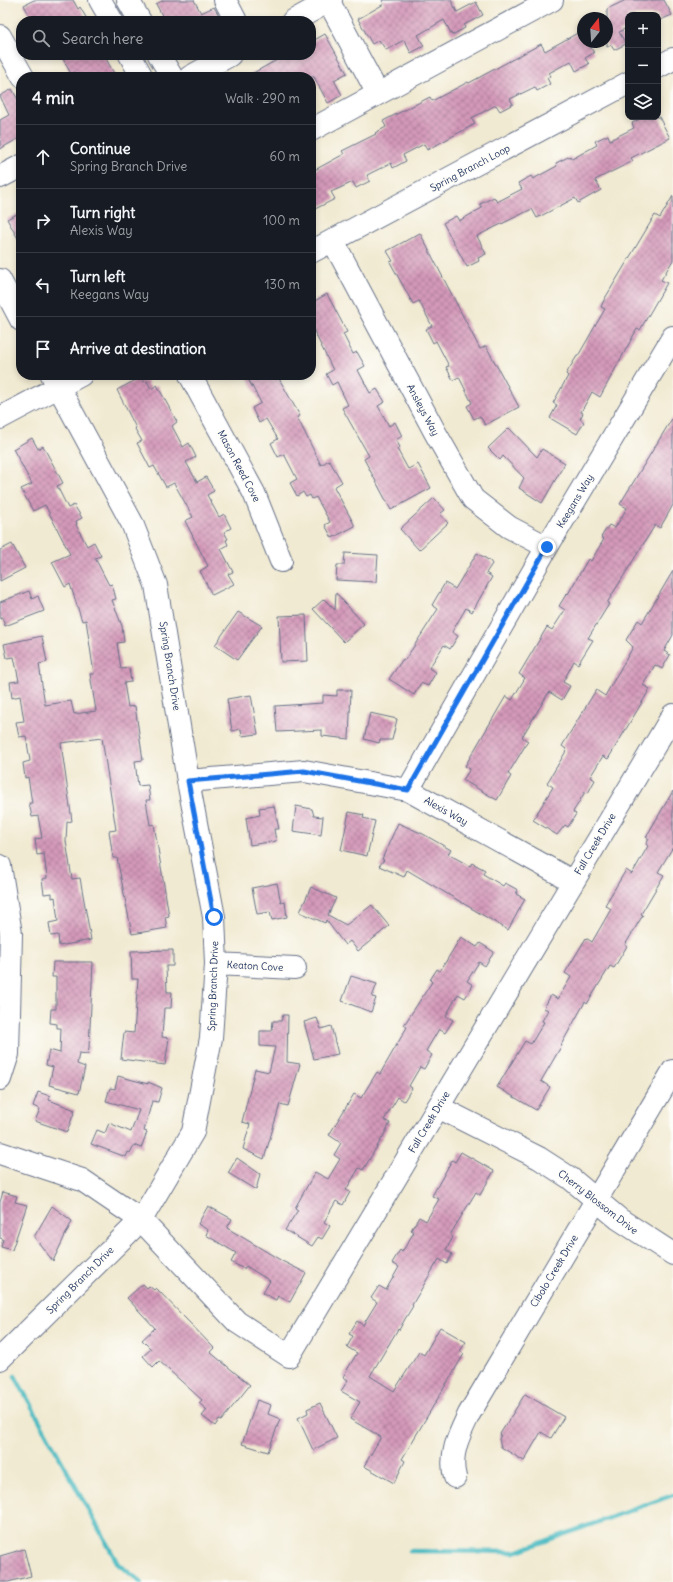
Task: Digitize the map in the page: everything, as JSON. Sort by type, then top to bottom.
[{"type":"street","points":[[100,0],[109,16]]},
{"type":"street","points":[[128,0],[137,16]]},
{"type":"street","points":[[225,0],[233,16]]},
{"type":"street","points":[[301,16],[329,0],[378,94]]},
{"type":"street","points":[[316,127],[552,0]]},
{"type":"street","points":[[0,36],[20,72]]},
{"type":"street","points":[[661,65],[673,59]]},
{"type":"street","points":[[133,60],[139,72]]},
{"type":"street","points":[[162,60],[169,72]]},
{"type":"street","points":[[199,72],[221,60]]},
{"type":"street","name":"Spring Branch Loop","points":[[316,250],[626,84]]},
{"type":"street","points":[[0,177],[16,169]]},
{"type":"street","name":"Ansleys Way","points":[[333,241],[436,434],[473,499],[510,527],[547,547]]},
{"type":"street","points":[[7,290],[16,309]]},
{"type":"street","name":"Keegans Way","points":[[408,790],[547,547],[673,338]]},
{"type":"street","name":"Mason Reed Cove","points":[[193,380],[254,492],[281,561]]},
{"type":"street","points":[[0,418],[56,381]]},
{"type":"street","name":"Spring Branch Drive","points":[[0,1359],[141,1220],[193,1132],[211,1038],[216,964],[214,917],[188,781],[156,585],[132,523],[56,381]]},
{"type":"street","name":"Fall Creek Drive","points":[[141,1220],[237,1322],[289,1356],[572,881],[673,715]]},
{"type":"street","name":"Alexis Way","points":[[188,781],[304,771],[408,790],[572,881]]},
{"type":"street","points":[[0,866],[11,934],[8,1054],[0,1079]]},
{"type":"street","name":"Keaton Cove","points":[[216,964],[295,968]]},
{"type":"street","name":"Cibolo Creek Drive","points":[[455,1477],[452,1464],[458,1437],[469,1414],[673,1072]]},
{"type":"street","name":"Cherry Blossom Drive","points":[[438,1107],[539,1158],[570,1178],[619,1219],[673,1254]]},
{"type":"street","points":[[0,1153],[82,1180],[141,1220]]},
{"type":"building","points":[[34,0],[73,0],[78,9],[80,7],[85,16],[30,16],[24,5]]},
{"type":"building","points":[[164,0],[194,0],[201,13],[214,7],[219,16],[162,16],[156,4]]},
{"type":"building","points":[[382,0],[451,0],[457,12],[476,2],[483,15],[464,25],[465,28],[452,35],[444,20],[418,35],[424,46],[411,53],[404,40],[386,50],[379,40],[372,44],[358,19],[384,4]]},
{"type":"building","points":[[626,0],[664,0],[672,15],[661,20],[661,12],[625,12],[625,29],[619,32],[625,44],[614,50],[613,12],[607,12],[607,9]]},
{"type":"building","points":[[577,33],[577,48],[591,48],[594,53],[585,58],[589,64],[576,71],[571,61],[549,73],[551,76],[547,78],[550,84],[537,91],[535,87],[510,99],[513,104],[500,111],[496,105],[472,118],[475,124],[427,150],[424,144],[403,155],[406,161],[393,168],[391,163],[367,175],[370,181],[356,188],[353,182],[331,192],[335,199],[316,208],[316,169],[344,154],[342,151],[376,134],[375,133],[386,127],[383,121],[430,97],[432,101],[468,82],[469,83],[541,44],[545,51]]},
{"type":"building","points":[[325,34],[347,73],[334,80],[342,95],[328,103],[316,81],[316,72],[255,72],[277,60],[316,60],[316,39]]},
{"type":"building","points":[[64,60],[107,60],[113,72],[75,72],[70,72]]},
{"type":"building","points":[[12,89],[16,96],[16,140],[0,149],[0,120],[9,115],[0,96]]},
{"type":"building","points":[[638,120],[661,120],[670,138],[631,158],[633,161],[595,180],[601,190],[578,203],[575,198],[537,218],[532,209],[477,236],[486,254],[478,258],[479,261],[467,267],[443,223],[456,216],[459,221],[482,208],[480,204],[494,197],[497,202],[522,189],[518,183],[531,176],[533,179],[557,166],[556,163],[570,156],[572,159],[597,145],[595,141],[608,135],[610,140],[634,128],[632,123]]},
{"type":"building","points":[[673,196],[673,260],[661,280],[667,283],[640,330],[637,329],[600,397],[592,392],[581,412],[583,413],[580,419],[584,422],[577,434],[550,418],[557,405],[553,403],[568,376],[566,374],[605,309],[601,307],[604,300],[655,215],[660,218]]},
{"type":"building","points":[[16,214],[16,235],[7,219]]},
{"type":"building","points":[[420,233],[480,349],[486,346],[519,407],[485,425],[480,416],[474,419],[467,406],[472,403],[459,377],[453,380],[446,367],[449,366],[436,341],[433,343],[426,329],[432,326],[419,301],[413,304],[390,262],[393,261],[387,251]]},
{"type":"building","points":[[327,294],[347,332],[343,334],[353,354],[357,352],[365,366],[358,370],[370,393],[377,389],[385,402],[378,406],[389,426],[395,422],[402,436],[396,440],[400,447],[397,449],[408,469],[418,464],[431,488],[391,510],[364,459],[369,456],[342,408],[348,405],[337,382],[332,385],[326,374],[333,370],[316,335],[316,300]]},
{"type":"building","points":[[135,380],[143,380],[144,382],[147,381],[151,389],[157,385],[177,422],[172,426],[183,447],[189,443],[196,457],[186,462],[197,482],[206,477],[214,491],[207,495],[219,517],[224,514],[231,528],[224,532],[228,539],[226,540],[228,545],[221,549],[233,572],[228,574],[234,584],[212,595],[200,571],[208,566],[185,521],[193,517],[174,483],[166,487],[154,466],[150,468],[137,443],[142,441],[117,390]]},
{"type":"building","points":[[249,380],[280,380],[300,416],[297,417],[321,465],[329,460],[342,482],[334,487],[355,526],[332,538],[325,525],[330,522],[316,497],[312,499],[310,495],[306,497],[303,492],[297,496],[290,483],[297,479],[284,454],[278,457],[271,443],[278,439],[266,419],[259,423],[252,408],[261,403]]},
{"type":"building","points":[[673,417],[673,505],[660,528],[655,525],[607,603],[609,604],[588,638],[593,640],[578,664],[574,661],[563,682],[570,686],[562,700],[549,692],[522,737],[528,741],[508,774],[511,776],[497,800],[463,780],[470,769],[465,766],[506,696],[512,700],[525,678],[519,674],[547,627],[552,630],[565,610],[559,606],[567,593],[568,594],[588,559],[591,561],[604,539],[601,537],[609,525],[615,528],[627,508],[620,504]]},
{"type":"building","points":[[509,428],[537,457],[542,449],[565,463],[542,503],[519,488],[524,478],[503,456],[500,460],[488,448]]},
{"type":"building","points":[[32,438],[38,449],[43,446],[63,483],[57,486],[68,508],[74,505],[82,518],[76,521],[76,525],[87,546],[94,542],[101,556],[95,558],[109,585],[112,584],[116,599],[112,600],[122,626],[124,642],[117,643],[121,669],[129,668],[131,682],[124,683],[128,707],[135,706],[143,760],[135,761],[138,786],[148,785],[150,800],[146,800],[150,825],[154,824],[169,916],[165,917],[167,928],[132,934],[117,858],[113,858],[109,831],[116,830],[102,738],[61,743],[72,821],[67,822],[66,841],[72,879],[80,878],[91,940],[59,946],[58,935],[51,936],[49,923],[58,921],[55,897],[52,898],[52,893],[44,894],[42,879],[47,878],[44,854],[37,855],[35,839],[42,838],[38,816],[32,817],[29,803],[32,803],[28,777],[25,778],[23,763],[30,761],[26,736],[19,737],[16,722],[24,721],[20,696],[12,698],[10,682],[19,681],[14,657],[7,658],[4,644],[42,636],[47,662],[39,664],[45,705],[71,701],[74,714],[96,711],[90,674],[94,674],[86,620],[82,621],[70,584],[65,587],[52,562],[70,554],[45,505],[33,511],[21,489],[32,484],[13,449]]},
{"type":"building","points":[[434,498],[445,510],[440,514],[448,523],[419,550],[400,529]]},
{"type":"building","points":[[12,544],[25,568],[0,581],[0,550]]},
{"type":"building","points":[[345,553],[378,555],[376,582],[336,580],[337,565],[344,565]]},
{"type":"building","points":[[477,553],[490,561],[492,564],[486,573],[492,577],[472,612],[466,608],[452,632],[458,636],[450,649],[444,645],[429,668],[436,672],[428,686],[421,683],[414,695],[389,679],[403,659],[405,660],[438,609],[432,605],[445,583],[455,589]]},
{"type":"building","points":[[673,571],[673,635],[664,651],[670,655],[662,669],[655,665],[643,685],[650,689],[608,759],[603,756],[590,777],[595,780],[588,793],[585,792],[573,812],[576,814],[568,827],[565,825],[557,835],[533,820],[553,787],[547,783],[565,753],[566,749],[562,746],[596,690],[605,696],[633,647],[626,640],[638,620],[642,623]]},
{"type":"building","points":[[29,591],[32,599],[38,596],[44,611],[5,626],[2,618],[0,619],[0,602]]},
{"type":"building","points":[[336,593],[364,624],[344,642],[313,609],[324,599],[335,610]]},
{"type":"building","points":[[238,612],[262,626],[237,660],[215,645]]},
{"type":"building","points":[[306,615],[308,661],[281,662],[279,616]]},
{"type":"building","points":[[337,690],[351,690],[349,739],[322,736],[322,730],[277,732],[275,706],[323,703],[323,695],[337,696]]},
{"type":"building","points":[[251,695],[258,734],[242,736],[241,729],[232,731],[227,699]]},
{"type":"building","points":[[370,713],[397,719],[392,740],[380,740],[379,743],[364,739]]},
{"type":"building","points":[[673,791],[673,847],[658,872],[664,875],[641,914],[643,915],[625,945],[627,946],[614,968],[610,966],[587,1004],[585,1002],[541,1081],[550,1087],[536,1110],[497,1087],[525,1041],[531,1044],[544,1022],[542,1021],[548,1010],[544,1008],[551,995],[558,999],[571,977],[565,973],[586,938],[592,942],[611,909],[605,905],[626,870],[632,874],[648,846],[646,844],[649,839],[646,837]]},
{"type":"building","points":[[274,806],[279,829],[274,829],[276,841],[250,845],[246,818],[260,815],[259,808]]},
{"type":"building","points":[[296,806],[312,809],[314,816],[323,817],[321,835],[293,831]]},
{"type":"building","points":[[349,812],[364,815],[363,818],[375,821],[367,856],[341,850]]},
{"type":"building","points":[[398,823],[423,834],[451,850],[448,854],[470,866],[472,863],[485,870],[483,874],[503,886],[505,883],[518,890],[516,894],[525,899],[508,930],[407,870],[404,877],[379,866],[384,860],[382,859]]},
{"type":"building","points":[[277,883],[281,903],[285,902],[287,917],[272,920],[270,912],[257,914],[252,888]]},
{"type":"building","points":[[311,887],[336,898],[328,915],[346,925],[372,905],[389,926],[358,951],[350,941],[345,945],[326,920],[325,923],[300,912]]},
{"type":"building","points":[[461,937],[477,947],[480,943],[494,952],[485,966],[479,962],[467,981],[473,985],[465,998],[458,994],[446,1016],[453,1020],[445,1033],[439,1029],[426,1051],[432,1055],[424,1069],[420,1067],[409,1086],[412,1088],[404,1101],[398,1097],[384,1120],[390,1123],[384,1135],[363,1170],[359,1168],[346,1190],[350,1192],[343,1205],[336,1201],[324,1222],[330,1226],[322,1239],[318,1237],[312,1246],[285,1230],[298,1210],[295,1208],[315,1172],[328,1179],[340,1159],[334,1155],[341,1143],[329,1135],[354,1094],[361,1098],[377,1072],[380,1074],[407,1027],[404,1025],[432,982],[430,980],[437,969],[440,971]]},
{"type":"building","points":[[173,950],[173,966],[166,966],[167,992],[172,992],[171,1008],[164,1008],[162,1037],[169,1038],[165,1065],[121,1059],[124,1032],[134,1033],[138,979],[132,979],[131,951]]},
{"type":"building","points":[[53,962],[93,962],[89,1048],[88,1054],[79,1053],[77,1064],[85,1067],[79,1093],[49,1085],[53,1067],[46,1065],[49,1050],[60,1053],[61,1028],[57,1028],[57,1024],[50,1023],[51,1009],[56,1009],[56,977],[52,977]]},
{"type":"building","points":[[351,976],[377,984],[372,997],[376,998],[371,1012],[342,1001]]},
{"type":"building","points":[[283,1015],[288,1015],[287,1062],[300,1064],[288,1106],[280,1104],[264,1159],[243,1149],[250,1124],[242,1122],[255,1069],[269,1072],[275,1047],[260,1046],[260,1031],[272,1031],[273,1021],[281,1021]]},
{"type":"building","points":[[317,1018],[321,1029],[331,1026],[338,1054],[314,1059],[304,1022]]},
{"type":"building","points":[[118,1076],[148,1084],[148,1082],[162,1088],[158,1102],[152,1101],[144,1131],[147,1132],[141,1148],[134,1145],[126,1157],[91,1144],[97,1130],[105,1133],[109,1123],[131,1132],[139,1110],[106,1101],[110,1088],[115,1089]]},
{"type":"building","points":[[38,1092],[50,1096],[49,1100],[75,1110],[67,1132],[35,1121],[40,1109],[33,1106]]},
{"type":"building","points":[[461,1152],[494,1171],[480,1195],[476,1192],[450,1235],[453,1237],[446,1250],[452,1254],[447,1264],[439,1259],[399,1330],[398,1329],[370,1376],[394,1391],[419,1352],[424,1355],[440,1327],[466,1342],[460,1351],[464,1354],[402,1459],[405,1461],[394,1483],[364,1466],[381,1437],[350,1419],[360,1402],[341,1391],[348,1380],[343,1377],[357,1353],[347,1347],[353,1336],[349,1334],[357,1321],[363,1325],[377,1302],[371,1298],[379,1286],[386,1290],[399,1267],[392,1263],[400,1250],[402,1252],[414,1232],[411,1230],[419,1217],[426,1221],[439,1199],[432,1196],[452,1160],[455,1162]]},
{"type":"building","points":[[237,1158],[260,1174],[256,1190],[228,1173]]},
{"type":"building","points":[[3,1192],[17,1196],[15,1202],[27,1205],[12,1250],[1,1247],[3,1239],[0,1238],[0,1202]]},
{"type":"building","points":[[52,1206],[72,1221],[53,1261],[34,1237]]},
{"type":"building","points":[[208,1206],[232,1219],[227,1228],[282,1261],[306,1273],[290,1302],[278,1296],[276,1300],[263,1293],[270,1281],[246,1266],[244,1269],[231,1262],[236,1253],[206,1235],[208,1230],[198,1224]]},
{"type":"building","points":[[143,1284],[147,1288],[149,1286],[154,1290],[156,1288],[214,1348],[210,1352],[250,1385],[221,1421],[219,1420],[215,1426],[202,1416],[207,1410],[199,1403],[202,1400],[159,1361],[153,1367],[143,1356],[151,1349],[142,1340],[155,1328],[127,1298]]},
{"type":"building","points":[[525,1394],[564,1417],[551,1438],[541,1432],[524,1461],[501,1447],[499,1439],[500,1434]]},
{"type":"building","points":[[257,1400],[271,1405],[268,1414],[280,1419],[268,1452],[242,1444]]},
{"type":"building","points":[[320,1403],[337,1438],[313,1450],[298,1418],[308,1413],[307,1409]]},
{"type":"building","points":[[24,1549],[31,1576],[8,1582],[0,1582],[0,1556]]},
{"type":"waterway","points":[[15,1376],[118,1564],[141,1582]]},
{"type":"waterway","points":[[409,1551],[515,1552],[673,1495]]},
{"type":"route","points":[[214,917],[188,781],[304,771],[408,790],[547,547]]}]
